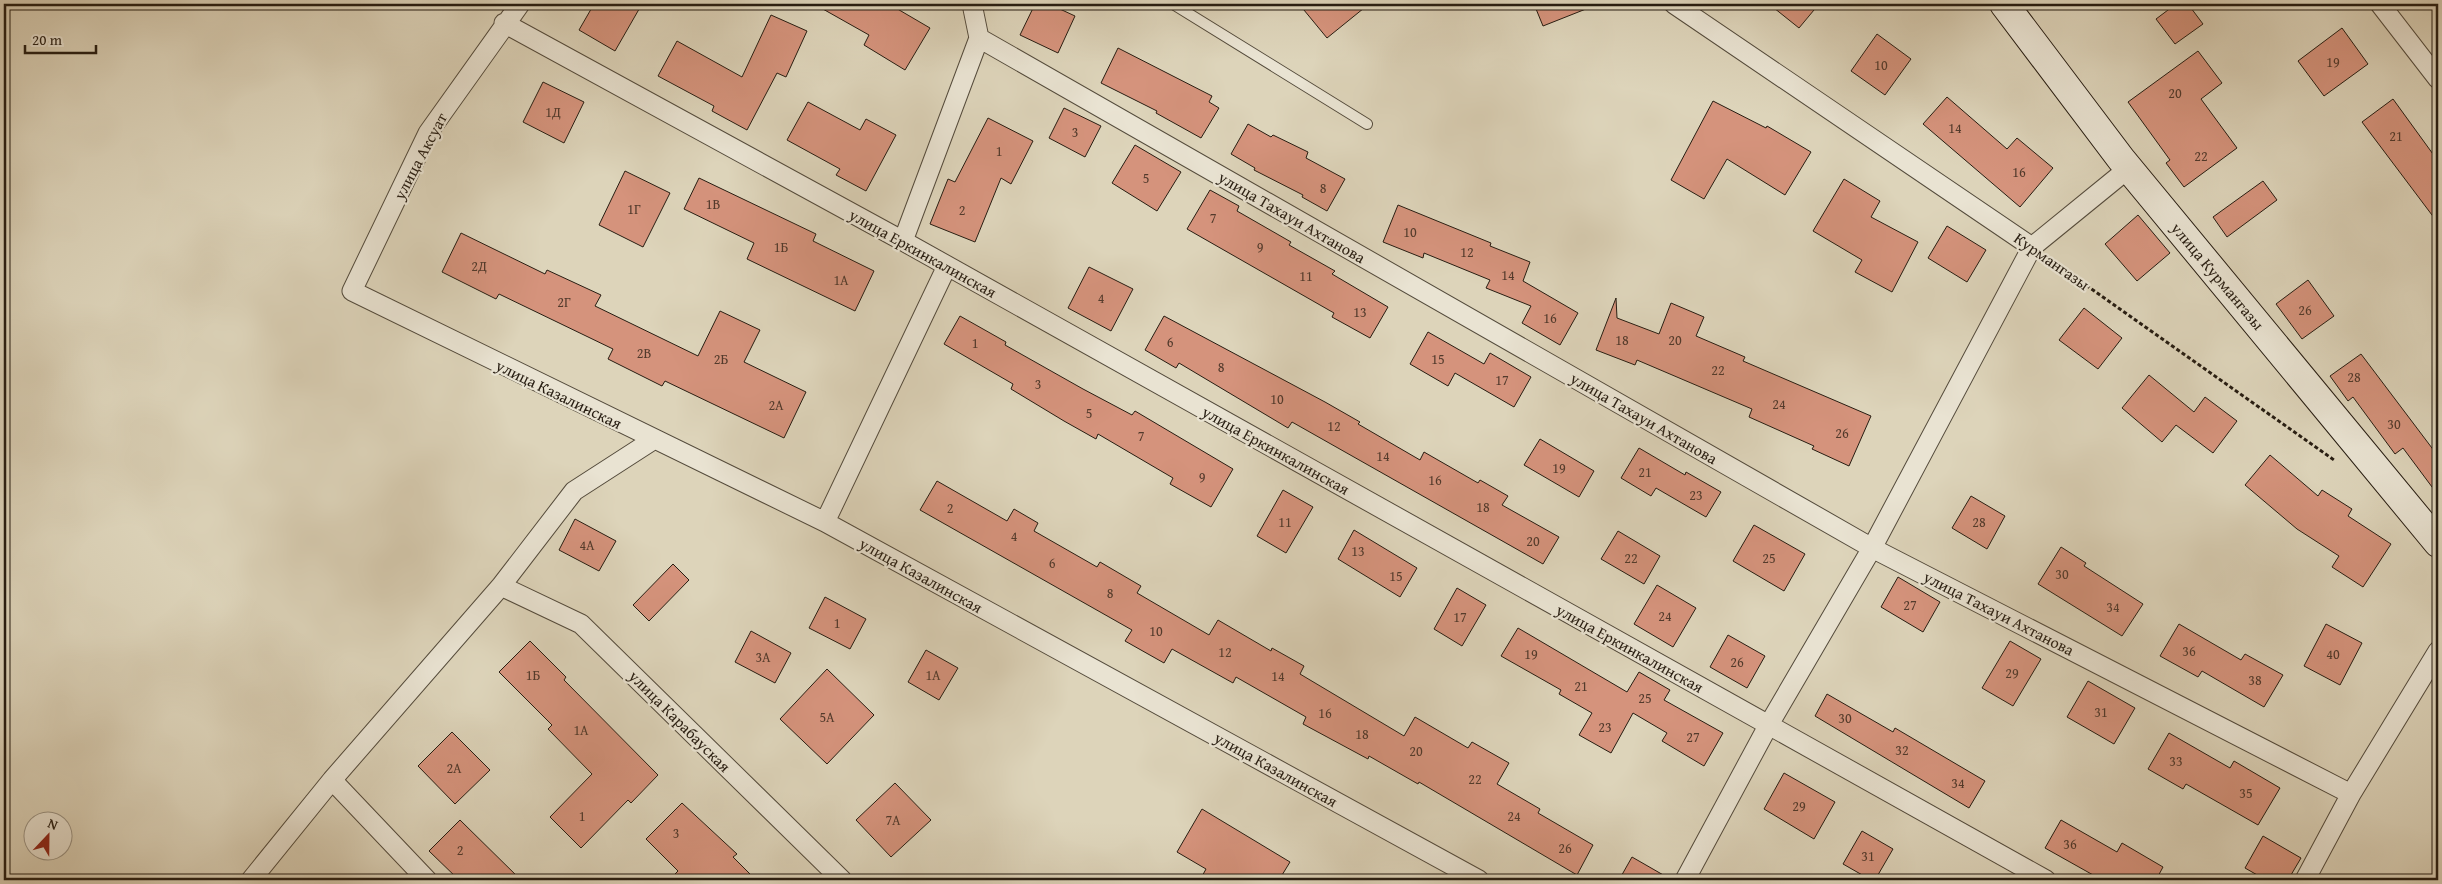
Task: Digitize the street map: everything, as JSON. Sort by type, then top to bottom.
[{"type":"street","name":"улица Аксуат","points":[[352,292],[428,133],[504,23],[520,4]]},
{"type":"street","points":[[903,241],[979,38],[972,4]]},
{"type":"street","name":"Курмангазы","points":[[1674,4],[2032,247]]},
{"type":"street","name":"улица Курмангазы","points":[[2004,4],[2130,168],[2438,543]]},
{"type":"street","points":[[2380,4],[2438,79]]},
{"type":"street","name":"улица Еркинкалинская","points":[[504,23],[903,241],[2046,880]]},
{"type":"street","name":"улица Тахауи Ахтанова","points":[[979,38],[1872,548],[2350,794]]},
{"type":"street","points":[[1686,880],[1768,726],[1872,548],[2032,247],[2130,168]]},
{"type":"street","points":[[825,522],[947,266]]},
{"type":"street","name":"улица Казалинская","points":[[352,292],[652,440],[825,522],[1479,880]]},
{"type":"street","points":[[251,880],[332,780],[501,586],[574,491],[652,440]]},
{"type":"street","name":"улица Карабауская","points":[[501,586],[581,624],[842,880]]},
{"type":"street","points":[[2305,880],[2350,794],[2438,651]]},
{"type":"street","points":[[332,780],[427,880]]},
{"type":"lane","points":[[1172,4],[1367,124]]},
{"type":"path","name":"Курмангазы","points":[[2032,247],[2335,460]]},
{"type":"building","points":[[594,4],[642,4],[615,51],[579,30]]},
{"type":"building","points":[[814,4],[889,4],[930,28],[905,70],[864,45],[869,35]]},
{"type":"building","points":[[1035,4],[1049,4],[1075,16],[1058,53],[1020,35]]},
{"type":"building","points":[[1299,4],[1369,4],[1327,38]]},
{"type":"building","points":[[1534,4],[1596,4],[1596,5],[1543,26]]},
{"type":"building","points":[[1769,4],[1819,4],[1799,28]]},
{"type":"building","points":[[2176,4],[2188,4],[2203,24],[2175,44],[2156,19]]},
{"type":"building","points":[[771,15],[807,31],[786,77],[777,73],[747,130],[712,111],[714,106],[658,76],[677,41],[742,77]]},
{"type":"building","points":[[2342,28],[2368,64],[2324,96],[2298,61]]},
{"type":"building","points":[[1877,34],[1911,59],[1885,95],[1851,71]]},
{"type":"building","points":[[1118,48],[1212,96],[1209,102],[1219,108],[1201,138],[1156,113],[1157,111],[1101,83]]},
{"type":"building","points":[[2198,51],[2222,83],[2201,99],[2237,148],[2184,187],[2166,163],[2170,160],[2128,102]]},
{"type":"building","points":[[543,82],[584,102],[564,143],[523,122]]},
{"type":"building","points":[[1947,97],[2007,149],[2017,138],[2053,168],[2020,207],[1923,124]]},
{"type":"building","points":[[2393,99],[2438,161],[2438,223],[2362,122]]},
{"type":"building","points":[[1713,101],[1766,128],[1767,126],[1811,152],[1785,195],[1727,159],[1704,199],[1671,180]]},
{"type":"building","points":[[808,102],[860,130],[866,119],[896,135],[866,191],[836,175],[840,169],[787,140]]},
{"type":"building","points":[[1064,108],[1101,126],[1085,157],[1049,138]]},
{"type":"building","points":[[988,118],[1033,141],[1011,184],[1001,178],[975,242],[930,224],[948,179],[955,182]]},
{"type":"building","points":[[1248,124],[1271,137],[1273,135],[1308,152],[1306,158],[1345,179],[1327,211],[1302,197],[1303,195],[1254,170],[1255,168],[1231,154]]},
{"type":"building","points":[[1135,145],[1181,172],[1157,211],[1112,183]]},
{"type":"building","points":[[625,171],[670,193],[643,247],[599,225]]},
{"type":"building","points":[[699,178],[816,234],[813,241],[874,271],[855,311],[747,259],[754,243],[684,209]]},
{"type":"building","points":[[1844,179],[1880,201],[1871,217],[1918,242],[1892,292],[1855,272],[1862,260],[1813,231]]},
{"type":"building","points":[[2263,181],[2277,200],[2227,237],[2213,217]]},
{"type":"building","points":[[1210,190],[1239,206],[1237,211],[1291,242],[1289,245],[1335,271],[1332,274],[1388,307],[1370,338],[1332,317],[1334,313],[1187,229]]},
{"type":"building","points":[[1398,205],[1491,243],[1490,246],[1530,262],[1523,281],[1578,313],[1560,345],[1522,323],[1531,306],[1486,288],[1490,280],[1424,253],[1423,258],[1383,242]]},
{"type":"building","points":[[2138,215],[2170,253],[2137,281],[2105,244]]},
{"type":"building","points":[[1947,226],[1986,250],[1967,282],[1928,258]]},
{"type":"building","points":[[461,233],[545,274],[547,270],[601,295],[595,306],[698,356],[720,311],[760,330],[744,362],[806,392],[784,438],[665,381],[662,386],[608,359],[613,349],[499,294],[496,299],[442,272]]},
{"type":"building","points":[[1089,267],[1133,289],[1111,331],[1068,308]]},
{"type":"building","points":[[2308,280],[2334,316],[2302,339],[2276,304]]},
{"type":"building","points":[[1616,298],[1617,318],[1659,334],[1671,303],[1704,317],[1696,336],[1745,357],[1743,361],[1871,416],[1849,466],[1812,449],[1814,446],[1749,417],[1752,409],[1637,360],[1635,365],[1596,350]]},
{"type":"building","points":[[2084,308],[2122,338],[2098,369],[2059,340]]},
{"type":"building","points":[[960,316],[1006,342],[1005,345],[1083,389],[1132,415],[1135,411],[1233,469],[1211,507],[1170,484],[1173,478],[1098,434],[1096,439],[1064,421],[1011,389],[1013,384],[944,344]]},
{"type":"building","points":[[1164,316],[1325,402],[1360,422],[1358,424],[1420,460],[1424,452],[1478,483],[1480,480],[1508,496],[1502,505],[1559,537],[1543,564],[1292,422],[1288,428],[1179,363],[1176,368],[1145,350]]},
{"type":"building","points":[[1428,332],[1484,364],[1490,353],[1531,377],[1514,407],[1455,373],[1448,386],[1410,364]]},
{"type":"building","points":[[2361,354],[2438,456],[2438,495],[2403,448],[2395,454],[2353,397],[2348,401],[2330,376]]},
{"type":"building","points":[[2149,375],[2194,412],[2205,397],[2237,421],[2213,453],[2176,425],[2162,442],[2122,408]]},
{"type":"building","points":[[1540,439],[1594,471],[1579,497],[1524,465]]},
{"type":"building","points":[[1639,448],[1685,475],[1686,472],[1721,492],[1706,517],[1656,488],[1651,496],[1621,478]]},
{"type":"building","points":[[2270,455],[2318,496],[2322,490],[2352,509],[2348,516],[2391,544],[2363,587],[2332,567],[2339,556],[2297,529],[2245,485]]},
{"type":"building","points":[[937,481],[1007,521],[1014,509],[1038,523],[1034,531],[1097,567],[1100,562],[1141,586],[1137,593],[1209,635],[1218,620],[1271,651],[1272,648],[1304,666],[1300,674],[1404,736],[1415,717],[1468,748],[1472,742],[1509,763],[1497,784],[1540,809],[1538,813],[1593,845],[1577,875],[1419,782],[1418,784],[1369,756],[1368,759],[1303,724],[1306,717],[1236,677],[1233,683],[1172,649],[1164,663],[1125,641],[1132,630],[920,510]]},
{"type":"building","points":[[1283,490],[1313,507],[1286,553],[1257,536]]},
{"type":"building","points":[[1971,496],[2005,516],[1987,549],[1952,528]]},
{"type":"building","points":[[575,519],[616,541],[599,571],[559,550]]},
{"type":"building","points":[[1754,525],[1805,554],[1784,591],[1733,561]]},
{"type":"building","points":[[1354,530],[1417,568],[1400,597],[1338,559]]},
{"type":"building","points":[[1618,531],[1660,556],[1644,584],[1601,559]]},
{"type":"building","points":[[2061,547],[2086,563],[2084,566],[2143,604],[2122,636],[2038,584]]},
{"type":"building","points":[[673,564],[689,580],[649,621],[633,605]]},
{"type":"building","points":[[1898,577],[1940,602],[1923,632],[1881,607]]},
{"type":"building","points":[[1657,585],[1696,608],[1673,647],[1634,624]]},
{"type":"building","points":[[1457,588],[1486,605],[1462,646],[1434,629]]},
{"type":"building","points":[[825,597],[866,619],[850,649],[809,628]]},
{"type":"building","points":[[2179,624],[2241,660],[2245,654],[2283,675],[2264,707],[2202,671],[2198,677],[2160,656]]},
{"type":"building","points":[[2326,624],[2362,643],[2340,685],[2304,666]]},
{"type":"building","points":[[1518,628],[1627,692],[1639,672],[1670,690],[1664,700],[1723,733],[1704,766],[1662,741],[1667,733],[1633,713],[1611,753],[1579,735],[1592,713],[1559,694],[1561,690],[1501,656]]},
{"type":"building","points":[[751,631],[791,653],[775,683],[735,662]]},
{"type":"building","points":[[1728,635],[1765,656],[1747,688],[1710,667]]},
{"type":"building","points":[[530,641],[566,677],[564,680],[658,775],[631,803],[628,800],[581,848],[550,817],[592,774],[548,729],[552,725],[499,672]]},
{"type":"building","points":[[2010,641],[2041,659],[2013,706],[1982,688]]},
{"type":"building","points":[[926,650],[958,668],[939,700],[908,682]]},
{"type":"building","points":[[827,669],[874,715],[827,764],[780,719]]},
{"type":"building","points":[[2088,681],[2135,708],[2114,744],[2067,717]]},
{"type":"building","points":[[1827,694],[1893,732],[1895,728],[1985,781],[1969,808],[1815,716]]},
{"type":"building","points":[[452,732],[490,770],[455,804],[418,766]]},
{"type":"building","points":[[2169,733],[2230,768],[2234,761],[2280,788],[2258,825],[2186,784],[2183,789],[2148,769]]},
{"type":"building","points":[[1784,773],[1835,802],[1814,839],[1764,809]]},
{"type":"building","points":[[895,783],[931,820],[891,857],[856,820]]},
{"type":"building","points":[[682,803],[737,854],[733,857],[756,880],[669,880],[678,871],[646,839]]},
{"type":"building","points":[[1202,809],[1290,862],[1279,880],[1200,880],[1206,869],[1177,852]]},
{"type":"building","points":[[460,820],[521,880],[459,880],[429,851]]},
{"type":"building","points":[[2061,820],[2117,852],[2122,843],[2163,867],[2156,880],[2102,880],[2045,848]]},
{"type":"building","points":[[1862,831],[1893,849],[1875,880],[1871,880],[1843,864]]},
{"type":"building","points":[[2263,836],[2301,858],[2288,880],[2266,880],[2245,868]]},
{"type":"building","points":[[1632,857],[1672,880],[1619,880]]}]
